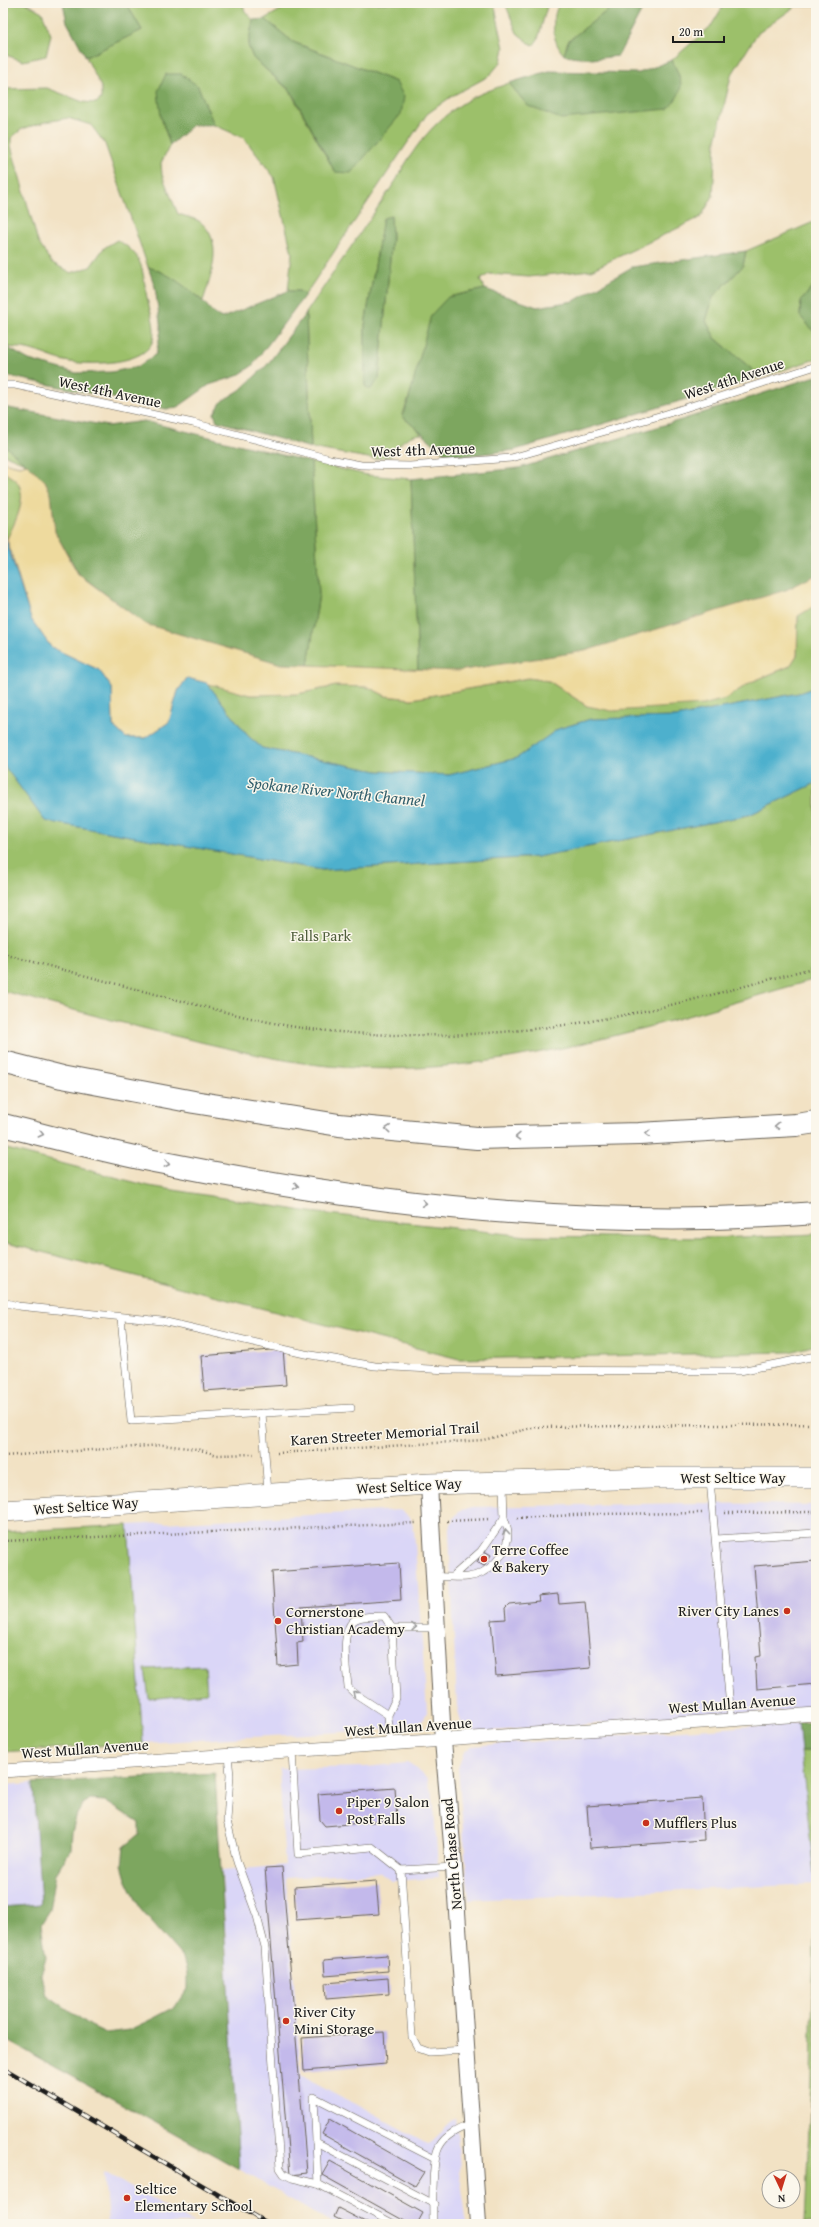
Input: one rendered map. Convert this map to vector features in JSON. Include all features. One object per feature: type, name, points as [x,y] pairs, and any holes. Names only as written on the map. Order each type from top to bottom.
[{"type":"highway","points":[[3,1062],[62,1077],[194,1102],[339,1125],[476,1138],[640,1134],[796,1125],[816,1122]]},
{"type":"highway","points":[[3,1125],[162,1163],[285,1185],[400,1201],[481,1209],[605,1216],[721,1217],[816,1213]]},
{"type":"main road","name":"West Seltice Way","points":[[3,1512],[429,1484],[710,1478],[816,1478]]},
{"type":"street","name":"North Chase Road","points":[[429,1484],[443,1741],[454,1867],[478,2224]]},
{"type":"street","name":"West Mullan Avenue","points":[[3,1771],[816,1714]]},
{"type":"lane","name":"West 4th Avenue","points":[[3,385],[15,385],[193,422],[330,459],[361,465],[410,466],[511,458],[666,414],[816,366]]},
{"type":"lane","points":[[3,1302],[18,1306],[121,1318],[162,1321],[305,1354],[375,1366],[448,1370],[740,1371],[816,1356]]},
{"type":"lane","points":[[121,1318],[131,1421],[351,1408]]},
{"type":"lane","points":[[262,1413],[268,1494]]},
{"type":"lane","points":[[710,1478],[731,1719]]},
{"type":"lane","points":[[433,1577],[468,1577],[483,1572],[495,1564],[506,1546],[508,1533],[504,1518],[503,1482]]},
{"type":"lane","points":[[453,1576],[481,1551],[504,1518]]},
{"type":"lane","points":[[716,1539],[816,1533]]},
{"type":"lane","points":[[388,1715],[354,1693],[348,1687],[345,1643],[348,1628],[352,1621],[358,1618],[384,1616],[392,1628],[396,1698],[388,1715],[390,1744]]},
{"type":"lane","points":[[392,1628],[436,1628]]},
{"type":"lane","points":[[292,1751],[298,1854],[372,1847],[401,1870],[454,1867]]},
{"type":"lane","points":[[228,1756],[230,1775],[227,1820],[238,1862],[257,1916],[265,1947],[280,2168],[284,2174],[292,2178],[318,2184],[394,2224]]},
{"type":"lane","points":[[401,1870],[412,2037],[418,2048],[429,2052],[466,2050]]},
{"type":"lane","points":[[318,2184],[314,2097],[435,2160]]},
{"type":"lane","points":[[433,2224],[435,2160],[439,2146],[452,2132],[471,2124]]},
{"type":"lane","points":[[316,2142],[434,2204]]},
{"type":"path","points":[[3,954],[154,994],[295,1026],[346,1032],[452,1035],[526,1030],[678,1004],[816,967]]},
{"type":"path","name":"Karen Streeter Memorial Trail","points":[[3,1456],[163,1445],[197,1449],[217,1455],[265,1454],[483,1440],[536,1427],[816,1424]]},
{"type":"path","points":[[3,1541],[406,1524],[594,1514],[816,1512]]},
{"type":"shaded area","points":[[696,1503],[816,1505],[816,1709],[475,1732],[462,1726],[457,1706],[449,1533],[450,1524],[459,1511],[472,1507]]},
{"type":"shaded area","name":"Cornerstone Christian Academy","points":[[400,1510],[411,1519],[414,1530],[427,1712],[423,1721],[411,1728],[143,1743],[128,1525]]},
{"type":"shaded area","points":[[798,1723],[815,1884],[469,1900],[458,1768],[464,1752],[472,1746]]},
{"type":"shaded area","points":[[407,1763],[417,1769],[427,1779],[433,1797],[439,1878],[391,1881],[379,1872],[286,1878],[301,2075],[429,2144],[456,2118],[461,2182],[467,2224],[332,2224],[239,2169],[222,1871],[285,1865],[279,1769],[365,1767]]},
{"type":"shaded area","points":[[33,1783],[41,1905],[3,1907],[3,1785]]},
{"type":"shaded area","name":"Seltice Elementary School","points":[[104,2172],[194,2224],[108,2224]]},
{"type":"green space","points":[[3,3],[26,3],[42,12],[51,35],[46,56],[23,61],[3,54]]},
{"type":"green space","points":[[63,3],[126,3],[142,30],[86,57],[67,22]]},
{"type":"green space","points":[[126,3],[242,3],[245,11],[253,20],[248,45],[253,58],[290,91],[335,172],[396,82],[293,42],[265,19],[282,9],[286,3],[494,3],[504,48],[501,62],[489,76],[452,96],[427,114],[305,295],[299,291],[288,291],[292,253],[274,177],[244,138],[214,125],[198,86],[161,117],[170,145],[161,163],[162,175],[178,214],[199,221],[207,229],[212,238],[214,259],[203,301],[170,277],[148,267],[105,144],[91,125],[68,118],[45,122],[22,129],[11,138],[11,146],[38,242],[51,262],[71,273],[90,267],[104,248],[117,240],[132,250],[142,268],[154,334],[153,340],[148,348],[140,354],[117,362],[104,363],[70,362],[59,360],[27,349],[3,345],[3,89],[47,88],[83,102],[96,103],[101,99],[101,87],[86,57],[142,30]]},
{"type":"green space","points":[[505,3],[548,3],[538,39],[533,46],[517,33]]},
{"type":"green space","points":[[559,3],[617,3],[568,41],[564,55],[557,43],[554,30],[556,10]]},
{"type":"green space","points":[[617,3],[633,3],[641,12],[618,56],[592,59],[564,55],[568,41]]},
{"type":"green space","points":[[633,3],[646,3],[641,12]]},
{"type":"green space","points":[[725,3],[816,3],[816,6],[796,6],[757,34],[731,76],[716,140],[713,196],[701,217],[591,270],[529,277],[489,274],[480,280],[485,289],[448,297],[402,416],[422,434],[417,434],[404,440],[391,456],[374,459],[311,448],[306,313],[397,179],[410,157],[433,127],[452,110],[468,100],[509,83],[528,106],[681,80],[672,60],[711,26]],"holes":[[[391,216],[392,237],[379,379],[365,386],[365,325],[383,219]]]},
{"type":"green space","points":[[265,19],[293,42],[396,82],[404,97],[401,114],[351,173],[335,172],[291,91],[253,58],[248,45],[253,20]]},
{"type":"green space","points":[[672,60],[679,75],[681,86],[678,96],[668,109],[561,119],[528,106],[509,83],[549,71],[639,73]]},
{"type":"green space","points":[[166,74],[181,74],[198,86],[214,125],[193,125],[170,145],[161,117],[158,91]]},
{"type":"green space","points":[[391,216],[392,237],[379,379],[370,390],[365,386],[365,325],[383,218]]},
{"type":"green space","points":[[816,221],[816,283],[801,301],[800,315],[816,334],[816,359],[761,377],[715,338],[706,321],[713,297],[743,266],[746,251]]},
{"type":"green space","points":[[746,251],[743,266],[713,297],[706,321],[715,338],[761,377],[515,450],[463,456],[443,452],[402,416],[408,402],[431,315],[448,297],[485,289],[537,307],[574,301],[632,267]]},
{"type":"green space","points":[[148,267],[176,280],[201,300],[212,312],[222,318],[288,291],[299,291],[305,295],[252,366],[237,376],[209,385],[178,407],[166,409],[3,375],[3,345],[29,360],[76,373],[111,372],[137,367],[156,354],[161,330],[155,287]]},
{"type":"green space","points":[[816,283],[816,334],[800,316],[801,301]]},
{"type":"green space","points":[[306,313],[311,448],[217,421],[214,414],[222,401],[240,390],[267,365]]},
{"type":"green space","points":[[816,376],[816,575],[786,590],[585,651],[458,671],[418,670],[411,479],[519,468],[681,420]]},
{"type":"green space","points":[[3,407],[108,426],[144,421],[311,462],[319,594],[308,665],[281,664],[145,624],[79,574],[55,532],[51,494],[45,481],[3,444]]},
{"type":"green space","points":[[3,444],[27,464],[3,454]]},
{"type":"green space","points":[[311,462],[367,475],[411,479],[418,670],[308,665],[319,594]]},
{"type":"green space","points":[[3,471],[18,483],[21,490],[21,504],[19,512],[7,539],[3,531]]},
{"type":"green space","points":[[816,605],[816,687],[799,693],[676,717],[591,719],[558,729],[517,758],[449,775],[377,771],[262,748],[248,736],[207,683],[250,695],[297,694],[336,686],[368,687],[386,696],[412,699],[528,678],[549,681],[587,706],[725,699],[751,682],[790,666],[797,655],[798,616]]},
{"type":"green space","name":"Falls Park","points":[[3,764],[45,821],[322,870],[537,857],[749,815],[816,783],[816,979],[636,1030],[576,1045],[514,1057],[453,1065],[391,1069],[315,1065],[287,1060],[191,1040],[83,1013],[3,991]]},
{"type":"green space","points":[[3,1148],[149,1186],[310,1212],[526,1236],[717,1238],[816,1234],[816,1345],[790,1352],[459,1359],[3,1242]]},
{"type":"green space","points":[[128,1525],[143,1743],[3,1752],[3,1532]]},
{"type":"green space","points":[[205,1666],[207,1693],[149,1699],[145,1669]]},
{"type":"green space","points":[[816,1722],[816,1751],[801,1751],[798,1723]]},
{"type":"green space","points":[[801,1751],[816,1751],[816,2224],[805,2224],[811,2078],[815,1884]]},
{"type":"green space","points":[[215,1773],[239,2169],[3,2038],[3,1907],[41,1904],[33,1783]],"holes":[[[90,1800],[105,1801],[139,1823],[139,1835],[124,1847],[122,1865],[126,1879],[141,1910],[183,1958],[187,1972],[187,1989],[175,2007],[129,2030],[106,2033],[91,2026],[46,1994],[41,1975],[46,1958],[41,1924],[50,1910],[56,1874],[71,1849],[72,1832],[77,1814],[84,1803]]]},
{"type":"sand","points":[[3,462],[19,466],[27,464],[45,481],[51,494],[55,532],[78,574],[145,624],[281,664],[458,671],[585,651],[786,590],[816,575],[816,605],[798,616],[797,655],[790,666],[751,682],[725,699],[702,705],[612,711],[587,706],[549,681],[528,678],[412,699],[386,696],[368,687],[336,686],[297,694],[250,695],[187,678],[178,691],[169,722],[146,738],[126,738],[113,726],[112,688],[99,670],[51,647],[31,619],[7,539],[19,512],[21,504],[21,490],[17,481],[3,471]]},
{"type":"water","name":"Spokane River North Channel","points":[[3,531],[31,619],[51,647],[99,670],[112,688],[113,726],[126,738],[146,738],[169,722],[178,691],[187,678],[207,683],[248,736],[262,748],[377,771],[449,775],[517,758],[558,729],[591,719],[676,717],[799,693],[816,687],[816,783],[749,815],[537,857],[322,870],[45,821],[3,764]]},
{"type":"building","points":[[283,1349],[286,1385],[204,1391],[201,1356]]},
{"type":"building","name":"Terre Coffee & Bakery","points":[[484,1551],[491,1555],[484,1566],[477,1562]]},
{"type":"building","name":"River City Lanes","points":[[816,1561],[816,1684],[757,1689],[755,1657],[761,1656],[754,1566]]},
{"type":"building","points":[[399,1563],[401,1600],[301,1607],[303,1642],[297,1643],[298,1664],[278,1666],[272,1572]]},
{"type":"building","points":[[558,1594],[559,1604],[585,1602],[591,1668],[496,1676],[491,1620],[506,1619],[505,1608],[509,1604],[539,1601],[538,1596]]},
{"type":"building","points":[[395,1788],[397,1820],[325,1826],[320,1820],[318,1794]]},
{"type":"building","name":"Mufflers Plus","points":[[702,1798],[704,1840],[590,1848],[587,1806]]},
{"type":"building","name":"River City Mini Storage","points":[[282,1867],[307,2173],[290,2175],[265,1868]]},
{"type":"building","points":[[376,1881],[379,1914],[296,1920],[294,1887]]},
{"type":"building","points":[[387,1955],[388,1971],[325,1976],[324,1960]]},
{"type":"building","points":[[388,1978],[389,1994],[326,1999],[325,1983]]},
{"type":"building","points":[[384,2032],[386,2064],[304,2071],[302,2038]]},
{"type":"building","points":[[330,2119],[424,2172],[415,2186],[322,2134]]},
{"type":"building","points":[[330,2161],[423,2213],[417,2224],[410,2224],[322,2175]]},
{"type":"building","points":[[338,2208],[369,2224],[348,2224],[334,2217]]},
{"type":"railway","points":[[3,2068],[268,2224]]},
{"type":"place","name":"Terre Coffee & Bakery","points":[[484,1559]]},
{"type":"place","name":"River City Lanes","points":[[787,1611]]},
{"type":"place","name":"Cornerstone Christian Academy","points":[[278,1621]]},
{"type":"place","name":"Piper 9 Salon Post Falls","points":[[339,1811]]},
{"type":"place","name":"Mufflers Plus","points":[[646,1823]]},
{"type":"place","name":"River City Mini Storage","points":[[286,2021]]},
{"type":"place","name":"Seltice Elementary School","points":[[127,2198]]}]
